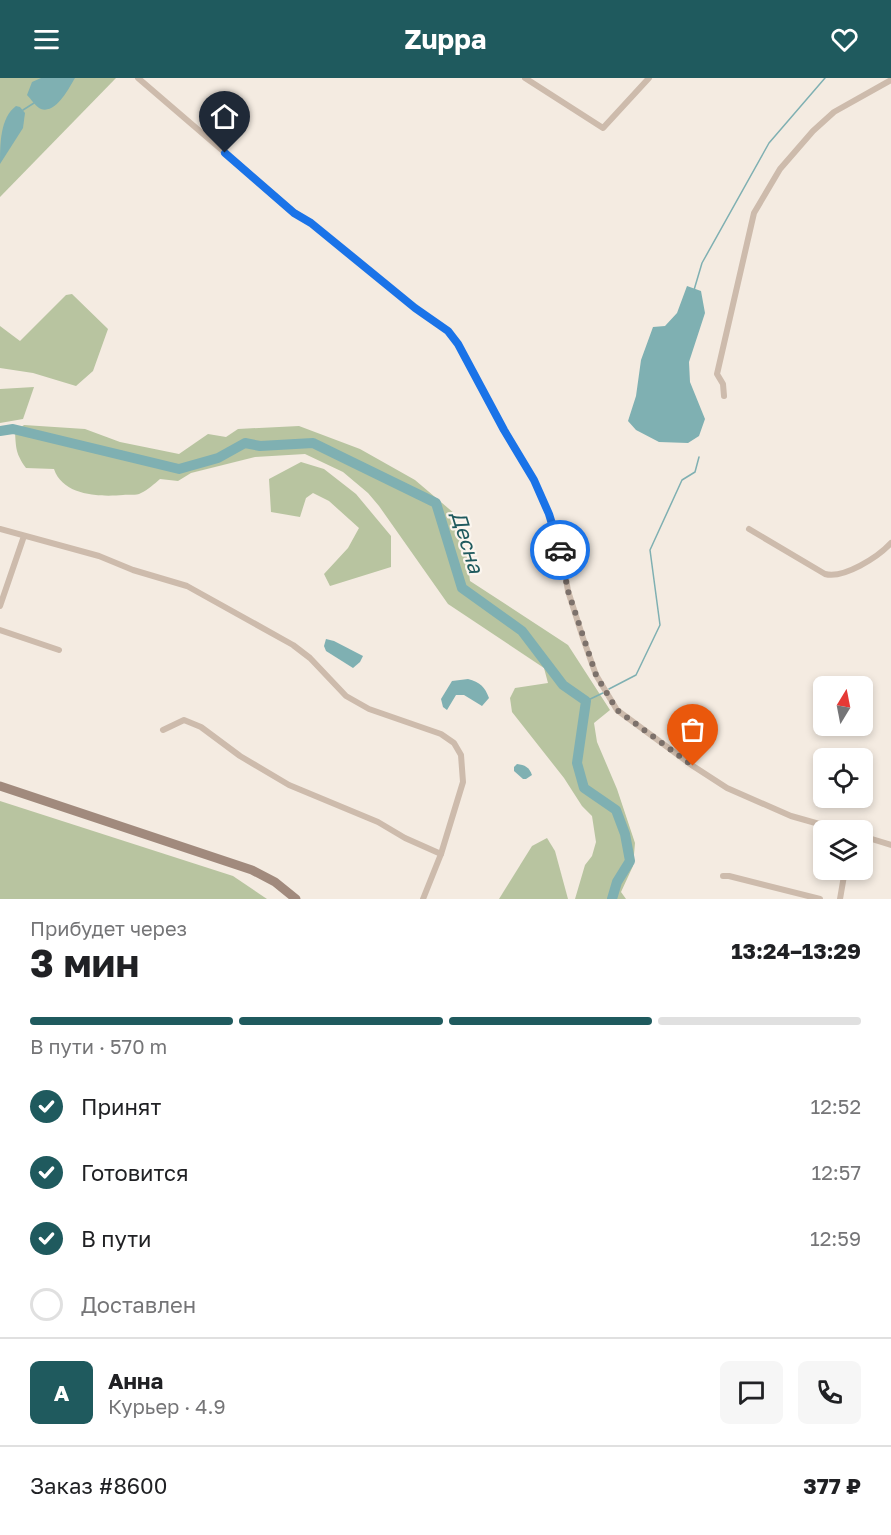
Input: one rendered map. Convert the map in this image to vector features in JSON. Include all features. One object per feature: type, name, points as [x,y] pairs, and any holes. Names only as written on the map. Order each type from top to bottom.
[{"type":"street","points":[[138,78],[294,213],[311,223],[415,308],[448,331],[458,344],[534,480],[549,514],[562,555],[568,591],[596,675],[617,710],[727,788],[791,816],[813,822]]},
{"type":"street","points":[[525,78],[603,128],[649,78]]},
{"type":"street","points":[[724,396],[723,384],[717,374],[754,213],[780,169],[813,131],[834,112],[891,80]]},
{"type":"street","points":[[0,529],[99,556],[133,570],[188,586],[293,645],[310,658],[346,696],[369,709],[441,734],[454,743],[461,755],[463,782],[441,854],[423,899]]},
{"type":"street","points":[[749,529],[832,576],[848,572],[883,552],[891,543]]},
{"type":"street","points":[[0,606],[24,537]]},
{"type":"street","points":[[0,630],[59,650]]},
{"type":"street","points":[[163,730],[184,720],[201,727],[240,756],[289,785],[378,822],[405,838],[441,854]]},
{"type":"street","points":[[0,786],[252,870],[275,882],[296,899]]},
{"type":"street","points":[[873,839],[891,845]]},
{"type":"street","points":[[723,876],[820,899]]},
{"type":"street","points":[[840,899],[843,880]]},
{"type":"green space","points":[[0,78],[116,78],[0,197]]},
{"type":"green space","points":[[72,294],[108,329],[93,371],[76,386],[33,373],[0,368],[0,326],[20,341],[66,295]]},
{"type":"green space","points":[[34,387],[23,419],[0,423],[0,389]]},
{"type":"green space","points":[[24,425],[85,429],[120,442],[179,454],[208,434],[226,437],[238,429],[299,426],[360,449],[415,480],[455,514],[467,558],[470,581],[568,645],[610,710],[594,723],[597,742],[617,789],[635,843],[633,866],[621,892],[626,899],[575,899],[585,865],[592,856],[596,842],[592,816],[582,806],[564,778],[512,712],[510,698],[515,688],[548,683],[544,668],[448,604],[379,506],[368,493],[343,472],[305,454],[255,457],[191,473],[178,481],[160,479],[137,494],[93,495],[65,485],[54,469],[26,468],[17,451],[15,432]]},
{"type":"green space","points":[[301,462],[324,469],[356,494],[391,536],[391,567],[330,586],[324,574],[348,548],[359,528],[329,501],[313,493],[306,498],[300,517],[271,512],[269,479]]},
{"type":"green space","points":[[0,801],[233,876],[267,899],[0,899]]},
{"type":"green space","points":[[547,838],[555,851],[568,899],[499,899],[532,846]]},
{"type":"water","points":[[41,78],[75,78],[66,94],[57,104],[47,110],[35,105],[27,95],[32,82]]},
{"type":"water","points":[[16,106],[25,113],[23,128],[0,164],[4,124]]},
{"type":"water","points":[[687,286],[701,291],[705,313],[689,362],[690,382],[705,419],[699,436],[688,443],[659,442],[636,430],[628,421],[636,396],[641,360],[653,327],[665,326],[677,313]]},
{"type":"water","points":[[326,639],[363,656],[360,662],[353,668],[326,651],[324,646]]},
{"type":"water","points":[[468,679],[479,683],[486,691],[489,698],[482,706],[464,695],[456,695],[447,710],[443,707],[441,699],[452,681]]},
{"type":"water","points":[[517,764],[526,767],[532,775],[523,779],[514,771]]},
{"type":"waterway","points":[[694,290],[702,263],[769,143],[825,78]]},
{"type":"waterway","points":[[23,110],[34,103]]},
{"type":"waterway","name":"Десна","points":[[0,431],[13,429],[179,469],[218,458],[245,443],[260,446],[313,443],[436,503],[462,588],[522,631],[563,685],[586,701],[577,763],[584,788],[616,810],[625,834],[630,861],[617,882],[612,899]]},
{"type":"waterway","points":[[609,689],[636,675],[660,625],[650,550],[682,480],[695,472],[699,457]]},
{"type":"waterway","points":[[586,701],[605,692]]},
{"type":"way so far","points":[[560,550],[568,591],[596,675],[617,710],[693,766]]},
{"type":"route","points":[[225,153],[294,213],[311,223],[415,308],[448,331],[458,344],[534,480],[549,514],[560,550]]}]
